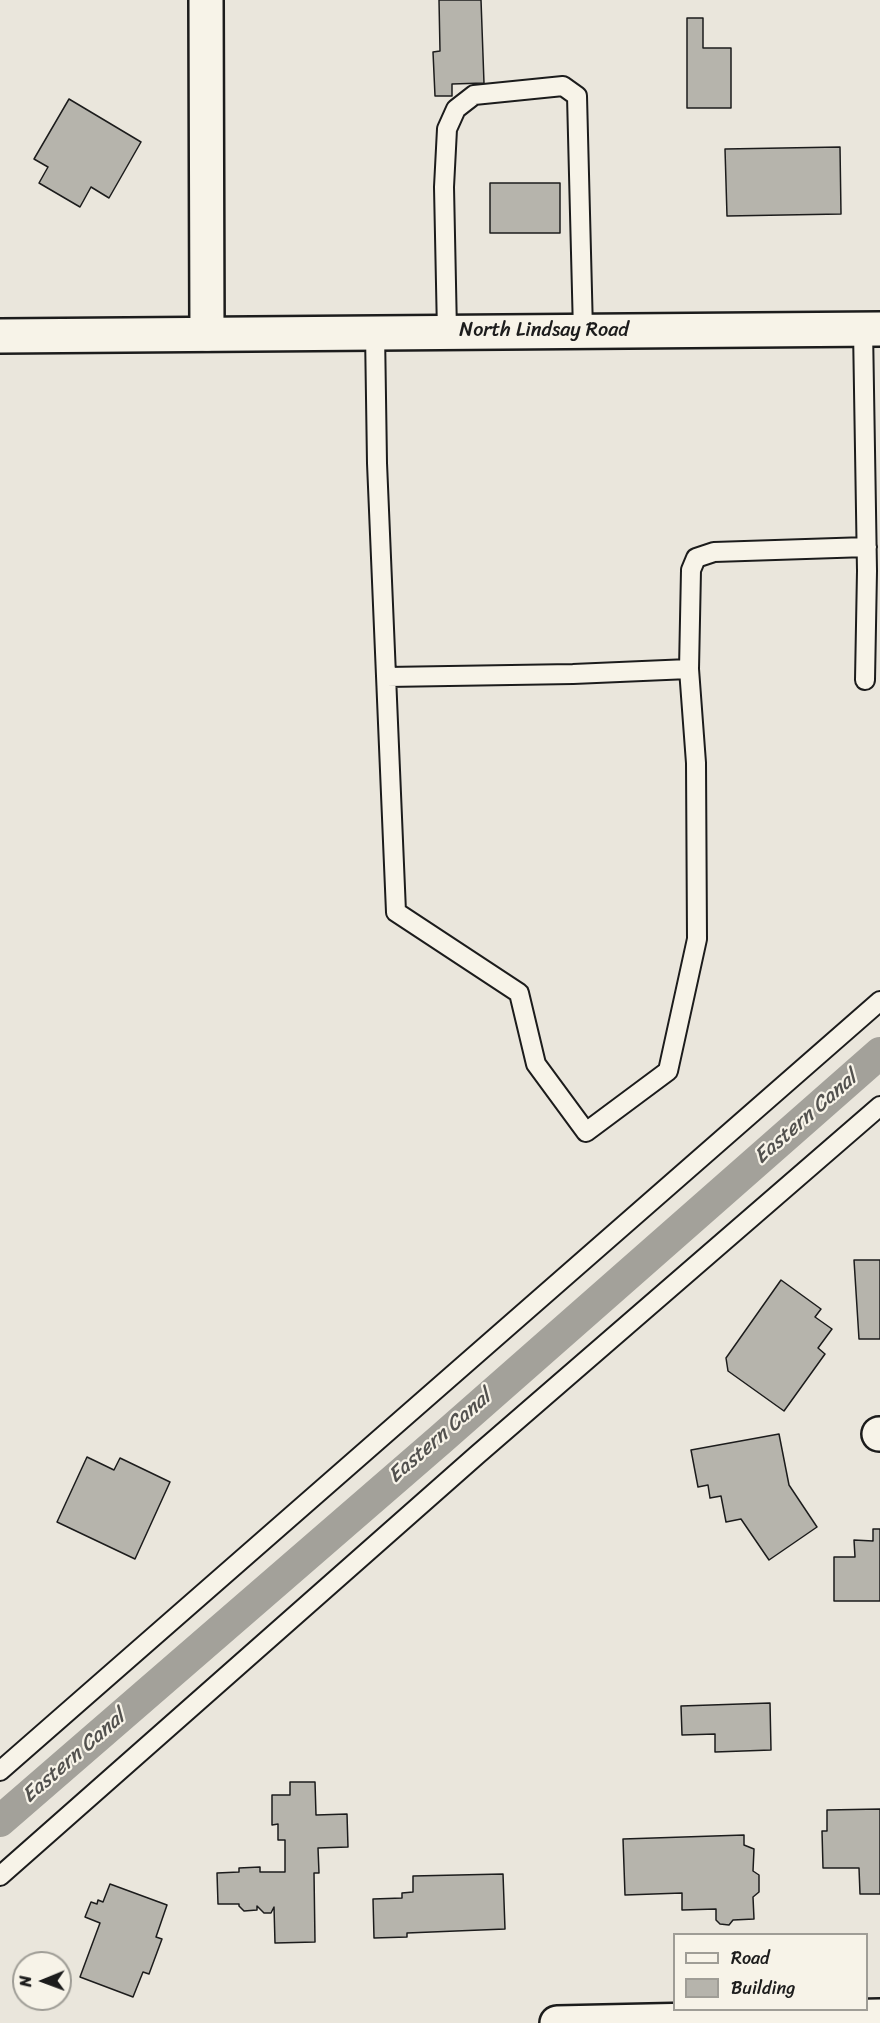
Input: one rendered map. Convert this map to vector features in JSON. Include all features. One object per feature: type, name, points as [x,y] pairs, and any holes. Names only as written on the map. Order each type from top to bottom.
[{"type":"main road","points":[[206,0],[207,334]]},
{"type":"main road","name":"North Lindsay Road","points":[[0,336],[872,328]]},
{"type":"main road","points":[[557,2023],[880,2016]]},
{"type":"lane","points":[[447,332],[445,175],[447,129],[456,109],[474,95],[563,86],[577,96],[583,330]]},
{"type":"lane","points":[[865,680],[872,328]]},
{"type":"lane","points":[[375,332],[377,463],[396,912],[519,993],[536,1064],[586,1132],[668,1071],[697,939],[696,763],[689,669],[691,570],[696,558],[714,552],[867,547]]},
{"type":"lane","points":[[387,677],[573,674],[689,669]]},
{"type":"lane","points":[[0,1771],[880,1001]]},
{"type":"lane","points":[[0,1876],[477,1455],[880,1107]]},
{"type":"building","points":[[439,0],[481,0],[484,83],[452,84],[452,96],[435,96],[433,52],[440,51]]},
{"type":"building","points":[[687,18],[703,18],[703,48],[731,48],[731,108],[687,108]]},
{"type":"building","points":[[69,99],[141,142],[109,198],[91,187],[80,207],[39,183],[48,167],[34,159]]},
{"type":"building","points":[[840,147],[841,214],[727,216],[725,149]]},
{"type":"building","points":[[490,183],[560,183],[560,233],[490,233]]},
{"type":"building","points":[[854,1260],[880,1260],[880,1339],[859,1339]]},
{"type":"building","points":[[781,1280],[821,1309],[815,1317],[832,1329],[818,1348],[825,1354],[784,1411],[728,1371],[726,1358]]},
{"type":"building","points":[[779,1434],[789,1485],[817,1527],[769,1560],[741,1519],[726,1522],[721,1496],[710,1498],[708,1485],[698,1487],[691,1450]]},
{"type":"building","points":[[87,1457],[114,1470],[120,1458],[170,1482],[135,1559],[57,1522]]},
{"type":"building","points":[[873,1529],[880,1529],[880,1601],[834,1601],[834,1557],[855,1557],[854,1540],[873,1541]]},
{"type":"building","points":[[770,1703],[771,1750],[715,1752],[715,1734],[682,1735],[681,1706]]},
{"type":"building","points":[[290,1782],[315,1782],[316,1815],[347,1814],[348,1847],[318,1848],[319,1873],[314,1873],[315,1942],[275,1943],[274,1907],[271,1913],[264,1913],[257,1906],[257,1910],[244,1911],[239,1904],[218,1904],[217,1873],[239,1872],[239,1868],[260,1867],[260,1872],[285,1872],[285,1840],[278,1840],[278,1824],[272,1825],[272,1795],[290,1795]]},
{"type":"building","points":[[880,1809],[880,1894],[860,1894],[859,1868],[823,1868],[822,1831],[827,1831],[827,1810]]},
{"type":"building","points":[[744,1835],[744,1845],[754,1849],[753,1871],[759,1875],[759,1892],[753,1897],[754,1919],[733,1920],[729,1925],[720,1924],[716,1920],[716,1909],[682,1910],[682,1893],[625,1895],[623,1839]]},
{"type":"building","points":[[503,1874],[505,1929],[407,1933],[407,1937],[374,1938],[373,1899],[402,1898],[402,1893],[413,1892],[413,1876]]},
{"type":"building","points":[[110,1884],[167,1905],[156,1937],[162,1939],[149,1974],[143,1972],[133,1997],[80,1977],[100,1923],[85,1917],[91,1902],[97,1904],[98,1900],[103,1902]]},
{"type":"waterway","name":"Eastern Canal","points":[[0,1821],[441,1439],[880,1053]]}]
